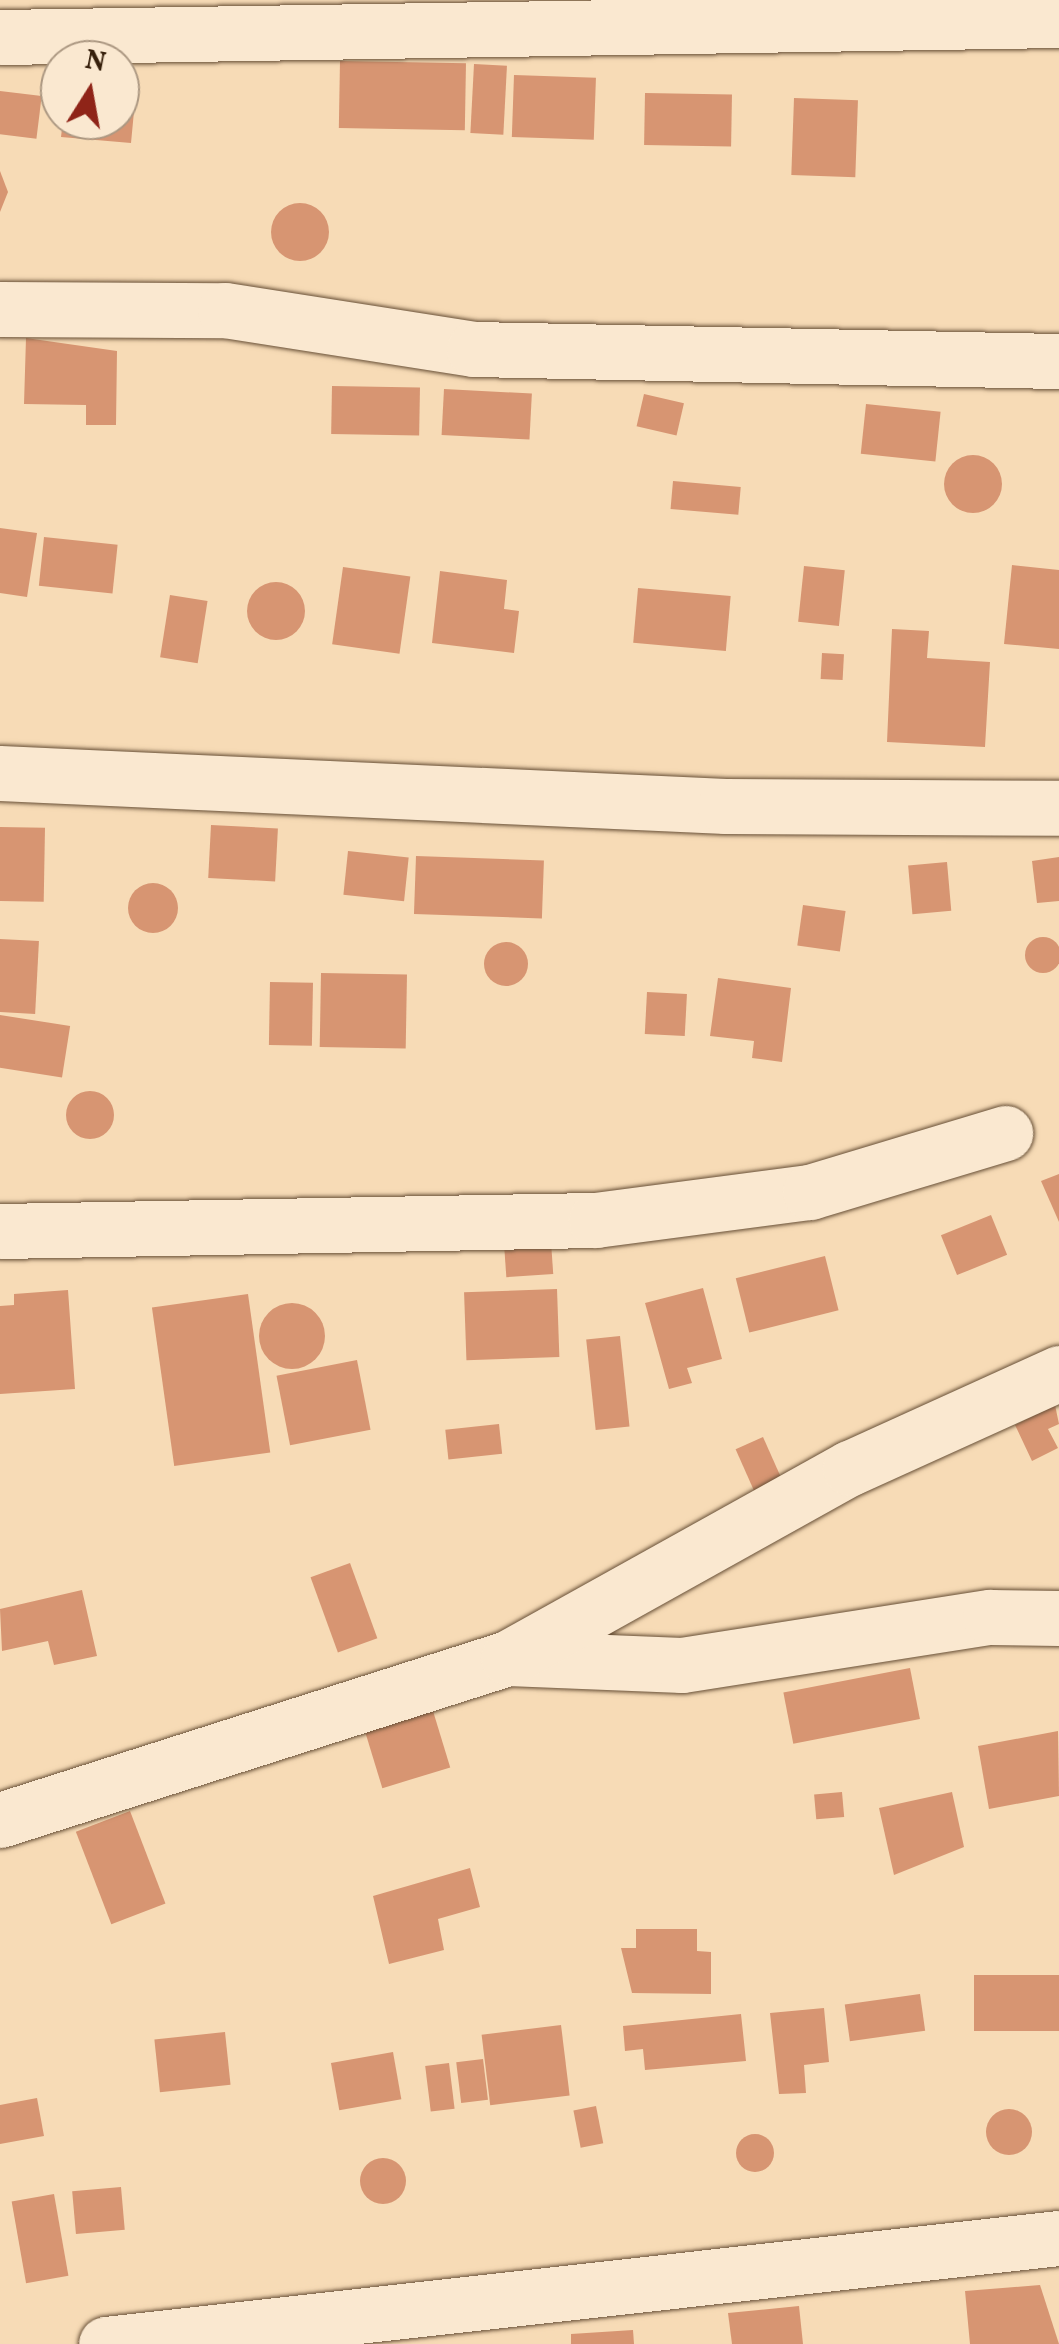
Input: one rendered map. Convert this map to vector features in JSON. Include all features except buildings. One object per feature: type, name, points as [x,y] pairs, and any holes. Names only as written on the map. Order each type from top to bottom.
[{"type":"street","points":[[0,37],[1059,20]]},
{"type":"street","points":[[0,309],[225,310],[474,349],[1059,361]]},
{"type":"street","points":[[0,773],[725,806],[1059,808]]},
{"type":"street","points":[[0,1232],[596,1220],[810,1192],[1005,1134]]},
{"type":"street","points":[[0,1820],[508,1658],[850,1468],[1059,1373]]},
{"type":"street","points":[[508,1658],[682,1664],[990,1617],[1059,1618]]},
{"type":"street","points":[[106,2344],[1059,2238]]}]
